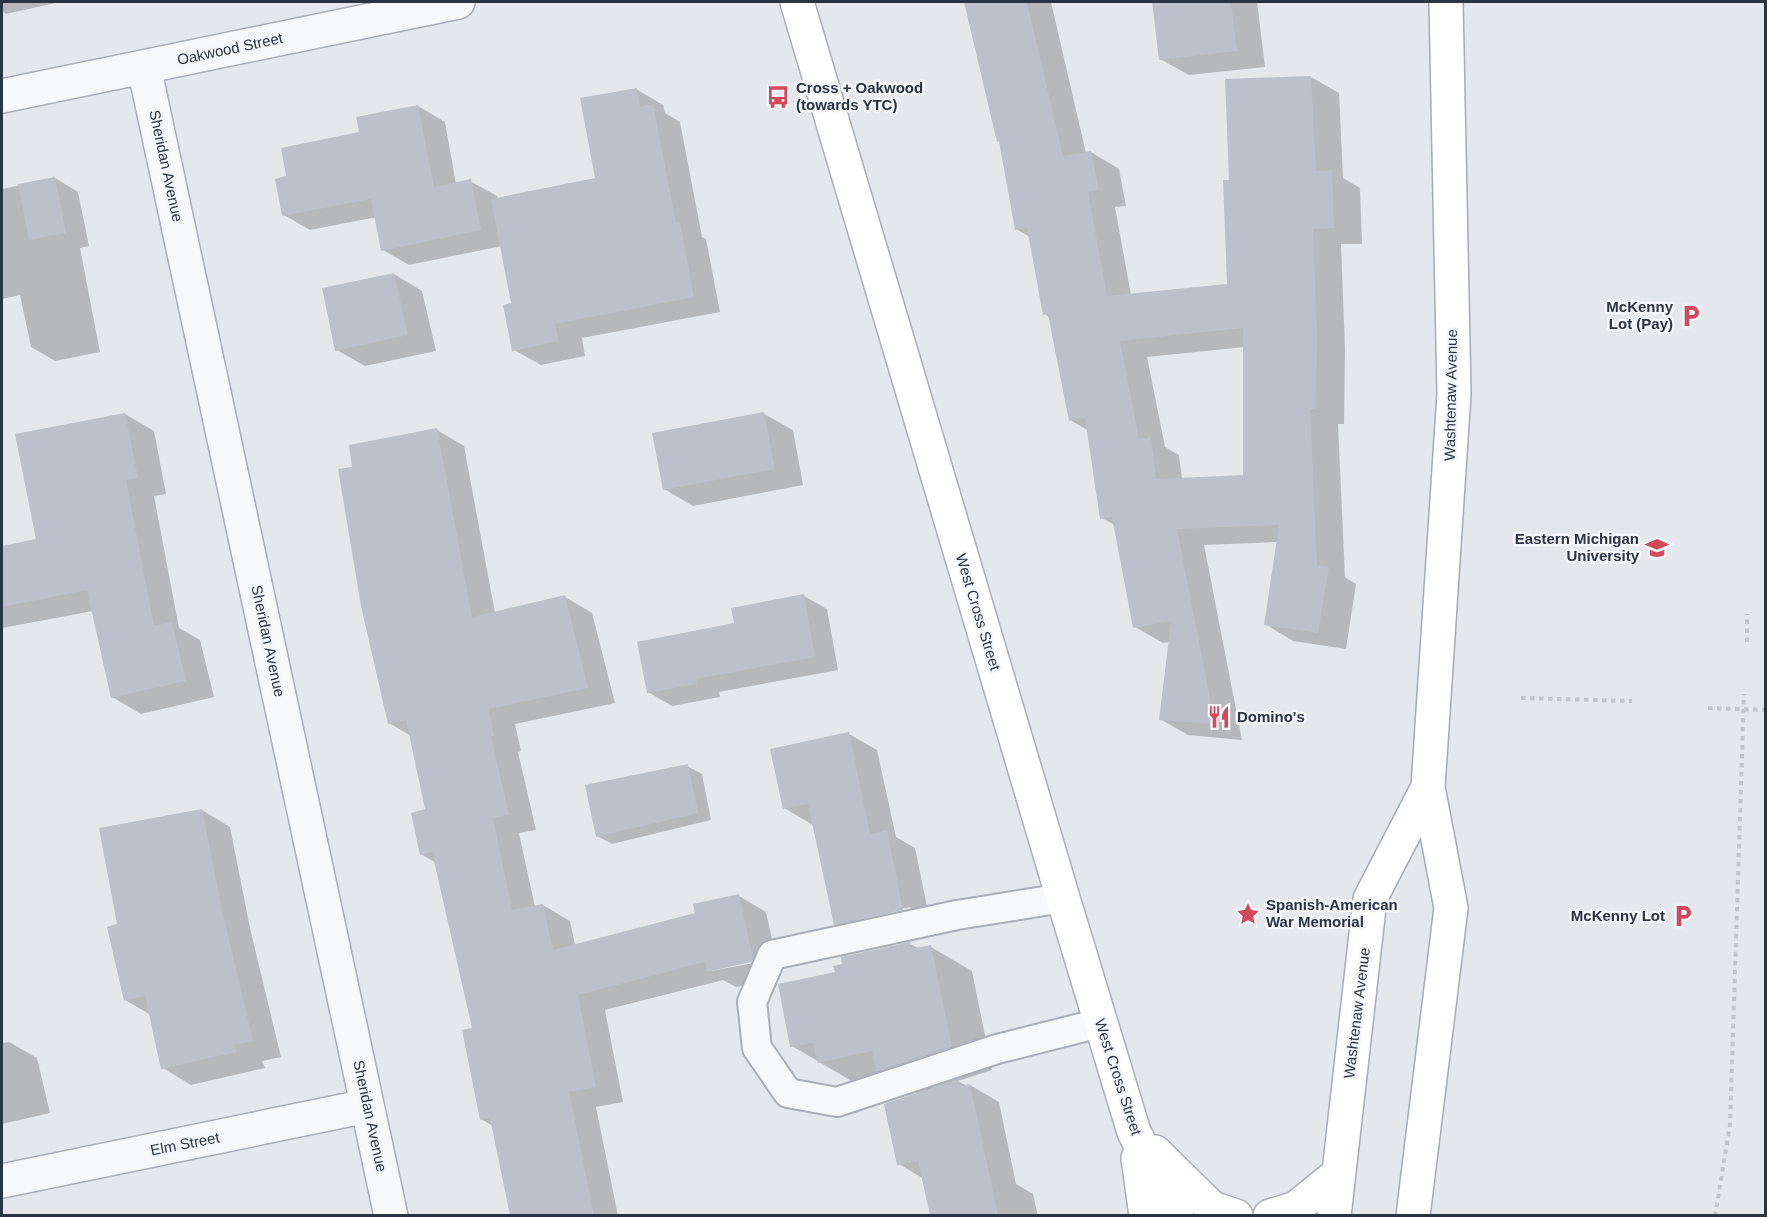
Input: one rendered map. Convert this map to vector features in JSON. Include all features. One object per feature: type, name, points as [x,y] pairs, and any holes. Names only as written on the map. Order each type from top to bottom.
[{"type":"main road","name":"West Cross Street","points":[[797,2],[1134,1132],[1177,1215]]},
{"type":"main road","name":"Washtenaw Avenue","points":[[1413,1215],[1451,908],[1428,787],[1454,394],[1446,2]]},
{"type":"main road","name":"Washtenaw Avenue","points":[[1335,1215],[1371,899],[1428,787]]},
{"type":"main road","points":[[1134,1132],[1146,1215]]},
{"type":"main road","points":[[1134,1132],[1212,1208],[1236,1215]]},
{"type":"main road","points":[[1270,1215],[1296,1208],[1338,1173]]},
{"type":"street","name":"Oakwood Street","points":[[2,96],[458,2]]},
{"type":"street","name":"Sheridan Avenue","points":[[144,67],[391,1215]]},
{"type":"street","name":"Elm Street","points":[[2,1181],[367,1106]]},
{"type":"lane","points":[[1063,898],[957,915],[772,955],[752,1002],[757,1048],[788,1093],[837,1102],[997,1048],[1100,1023]]},
{"type":"path","points":[[1747,614],[1747,642]]},
{"type":"path","points":[[1715,1215],[1730,1125],[1744,694]]},
{"type":"path","points":[[1521,698],[1632,701]]},
{"type":"path","points":[[1708,708],[1766,710]]},
{"type":"building","points":[[964,2],[1027,2],[1063,156],[1091,151],[1099,190],[1088,192],[1107,296],[1227,284],[1223,180],[1229,180],[1225,79],[1311,76],[1316,171],[1332,170],[1334,228],[1313,229],[1317,332],[1316,409],[1310,409],[1317,565],[1329,567],[1318,633],[1264,625],[1279,525],[1177,529],[1215,724],[1159,720],[1171,621],[1133,628],[1112,517],[1100,519],[1085,418],[1069,421],[1048,314],[1043,315],[1027,228],[1015,230],[999,141],[997,142]],"holes":[[[1243,328],[1243,475],[1156,479],[1151,437],[1139,439],[1120,341]]]},
{"type":"building","points":[[1152,2],[1231,2],[1237,51],[1159,60]]},
{"type":"building","points":[[637,88],[640,107],[653,104],[676,223],[680,222],[694,297],[555,324],[559,341],[512,351],[503,305],[511,303],[491,199],[595,178],[580,98]]},
{"type":"building","points":[[418,105],[434,187],[471,179],[481,230],[381,251],[371,199],[282,216],[275,179],[286,176],[281,148],[359,132],[356,117]]},
{"type":"building","points":[[55,177],[66,233],[29,240],[18,184]]},
{"type":"building","points":[[394,273],[408,335],[335,351],[322,288]]},
{"type":"building","points":[[764,412],[775,469],[663,490],[652,433]]},
{"type":"building","points":[[125,413],[138,478],[126,480],[154,626],[172,622],[186,681],[111,698],[87,590],[2,607],[2,546],[36,539],[15,434]]},
{"type":"building","points":[[437,428],[472,617],[565,595],[588,688],[489,709],[494,736],[491,736],[509,815],[493,818],[512,910],[543,904],[553,950],[695,913],[693,904],[739,894],[753,958],[751,962],[707,972],[705,962],[578,995],[596,1087],[569,1092],[594,1215],[510,1215],[490,1118],[480,1120],[462,1030],[472,1028],[432,852],[420,855],[411,813],[425,809],[406,720],[388,724],[361,606],[338,469],[352,467],[349,445]]},
{"type":"building","points":[[804,594],[815,657],[696,679],[697,684],[647,693],[637,642],[734,623],[731,608]]},
{"type":"building","points":[[849,732],[870,834],[887,830],[903,910],[834,925],[808,804],[783,809],[770,749]]},
{"type":"building","points":[[688,764],[698,813],[596,837],[585,785]]},
{"type":"building","points":[[202,809],[222,910],[253,1041],[235,1045],[237,1052],[161,1069],[145,996],[124,1001],[107,927],[117,924],[99,828]]},
{"type":"building","points":[[910,942],[911,949],[931,945],[952,1047],[877,1072],[872,1051],[818,1063],[813,1043],[790,1047],[778,984],[835,972],[833,966],[842,964],[841,957]]},
{"type":"building","points":[[958,1079],[960,1086],[970,1084],[998,1215],[930,1215],[918,1161],[897,1165],[884,1104]]},
{"type":"place","name":"Cross + Oakwood (towards YTC)","points":[[778,97]]},
{"type":"place","name":"McKenny Lot (Pay)","points":[[1691,316]]},
{"type":"place","name":"Eastern Michigan University","points":[[1657,548]]},
{"type":"place","name":"Domino's","points":[[1219,717]]},
{"type":"place","name":"Spanish-American War Memorial","points":[[1248,914]]},
{"type":"place","name":"McKenny Lot","points":[[1683,916]]}]
